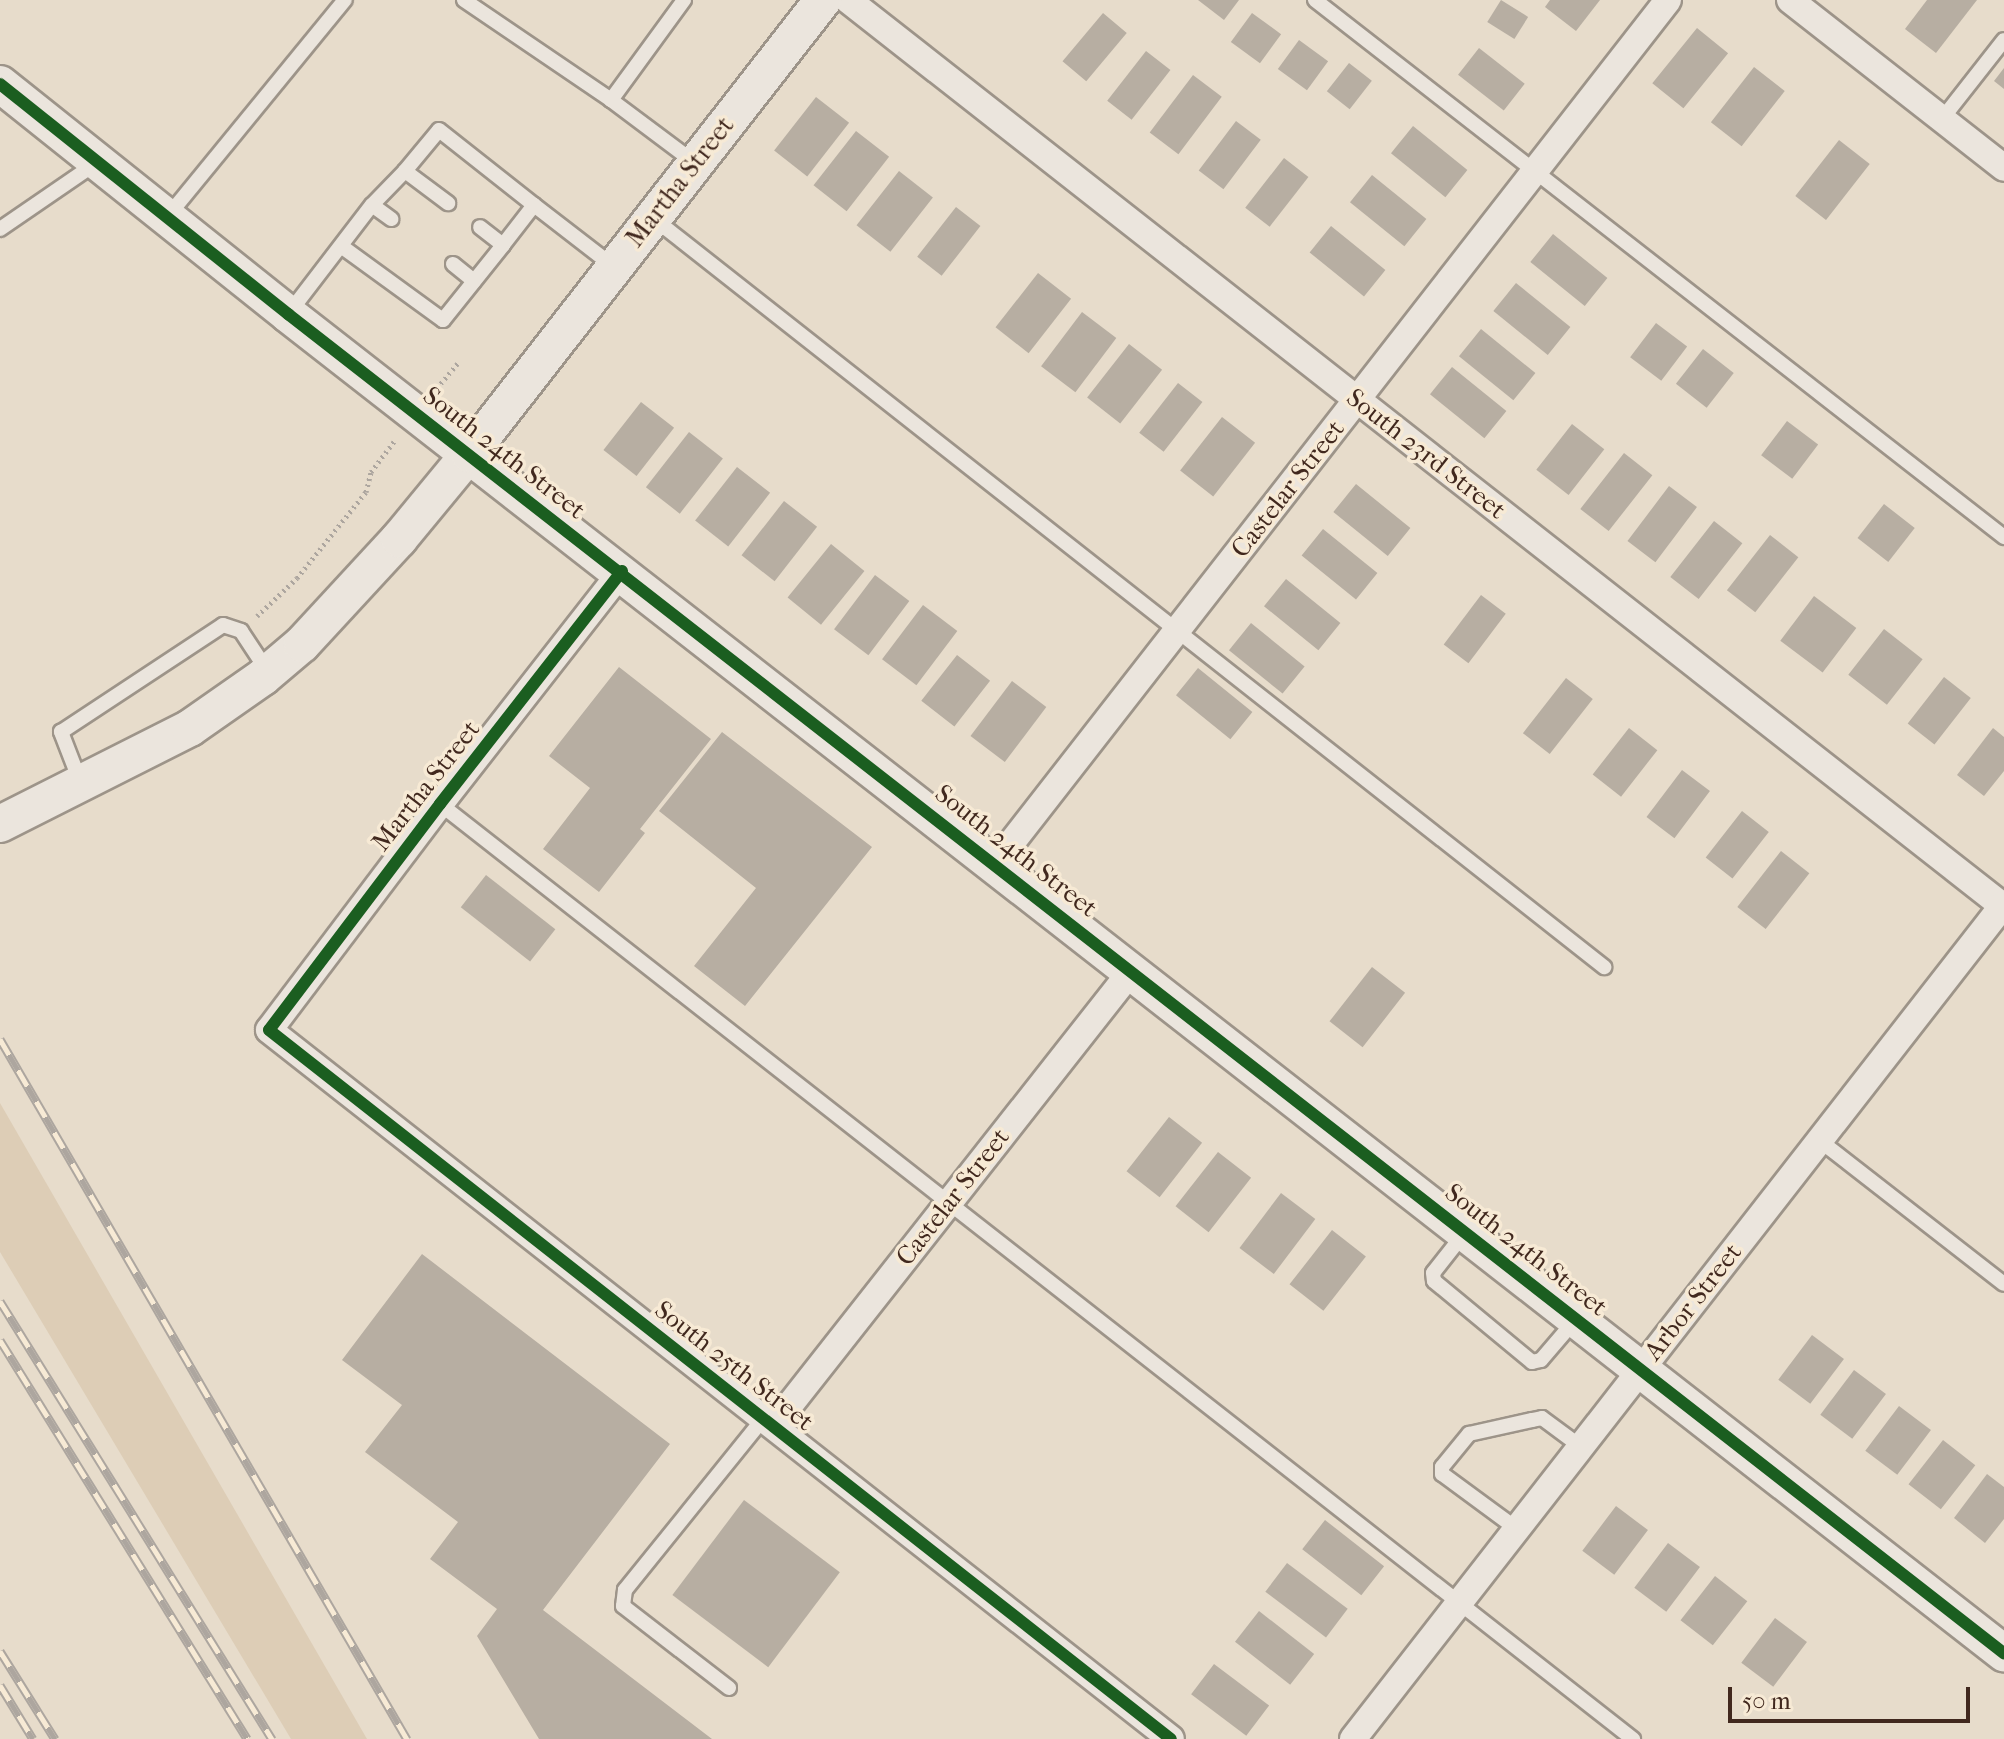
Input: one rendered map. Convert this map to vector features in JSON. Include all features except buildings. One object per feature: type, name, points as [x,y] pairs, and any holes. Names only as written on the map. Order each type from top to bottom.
[{"type":"main road","name":"Martha Street","points":[[0,824],[190,728],[269,673],[302,644],[399,539],[469,454],[823,0]]},
{"type":"main road","name":"South 24th Street","points":[[0,84],[288,314],[1133,969],[2004,1653]]},
{"type":"street","name":"South 23rd Street","points":[[848,0],[2003,905]]},
{"type":"street","name":"Castelar Street","points":[[995,864],[1668,0]]},
{"type":"street","points":[[1790,0],[2004,168]]},
{"type":"street","name":"Martha Street","points":[[269,1030],[622,571]]},
{"type":"street","name":"Arbor Street","points":[[1353,1739],[2003,905]]},
{"type":"street","name":"Castelar Street","points":[[769,1422],[949,1202],[1133,969]]},
{"type":"street","name":"South 25th Street","points":[[269,1030],[1171,1739]]},
{"type":"lane","points":[[168,217],[345,0]]},
{"type":"lane","points":[[464,0],[611,100],[695,164]]},
{"type":"lane","points":[[611,100],[684,0]]},
{"type":"lane","points":[[1315,0],[2004,537]]},
{"type":"lane","points":[[1942,119],[2004,40]]},
{"type":"lane","points":[[288,314],[372,205],[439,130],[613,266]]},
{"type":"lane","points":[[0,229],[98,162]]},
{"type":"lane","points":[[405,171],[448,203]]},
{"type":"lane","points":[[372,205],[391,219]]},
{"type":"lane","points":[[341,246],[443,320],[534,205]]},
{"type":"lane","points":[[653,218],[1604,967]]},
{"type":"lane","points":[[480,227],[503,245]]},
{"type":"lane","points":[[453,264],[474,281]]},
{"type":"lane","points":[[81,783],[61,732],[223,625],[241,631],[269,673]]},
{"type":"lane","points":[[440,804],[1633,1739]]},
{"type":"lane","points":[[1819,1140],[2004,1284]]},
{"type":"lane","points":[[1466,1231],[1433,1273],[1434,1281],[1532,1362],[1541,1360],[1577,1318]]},
{"type":"lane","points":[[1517,1529],[1442,1474],[1442,1467],[1469,1434],[1542,1418],[1581,1447]]},
{"type":"lane","points":[[729,1688],[623,1606],[625,1590],[769,1422]]},
{"type":"path","points":[[241,631],[297,578],[366,492],[371,472],[458,363]]},
{"type":"shaded area","points":[[0,1103],[367,1739],[291,1739],[0,1252]]},
{"type":"railway","points":[[0,1039],[407,1739]]},
{"type":"railway","points":[[0,1301],[272,1739]]},
{"type":"railway","points":[[0,1340],[247,1739]]},
{"type":"railway","points":[[0,1651],[55,1739]]},
{"type":"railway","points":[[0,1685],[33,1739]]},
{"type":"cycle path","points":[[0,84],[288,314],[2004,1653]]},
{"type":"cycle path","points":[[622,571],[269,1030],[1171,1739]]}]
